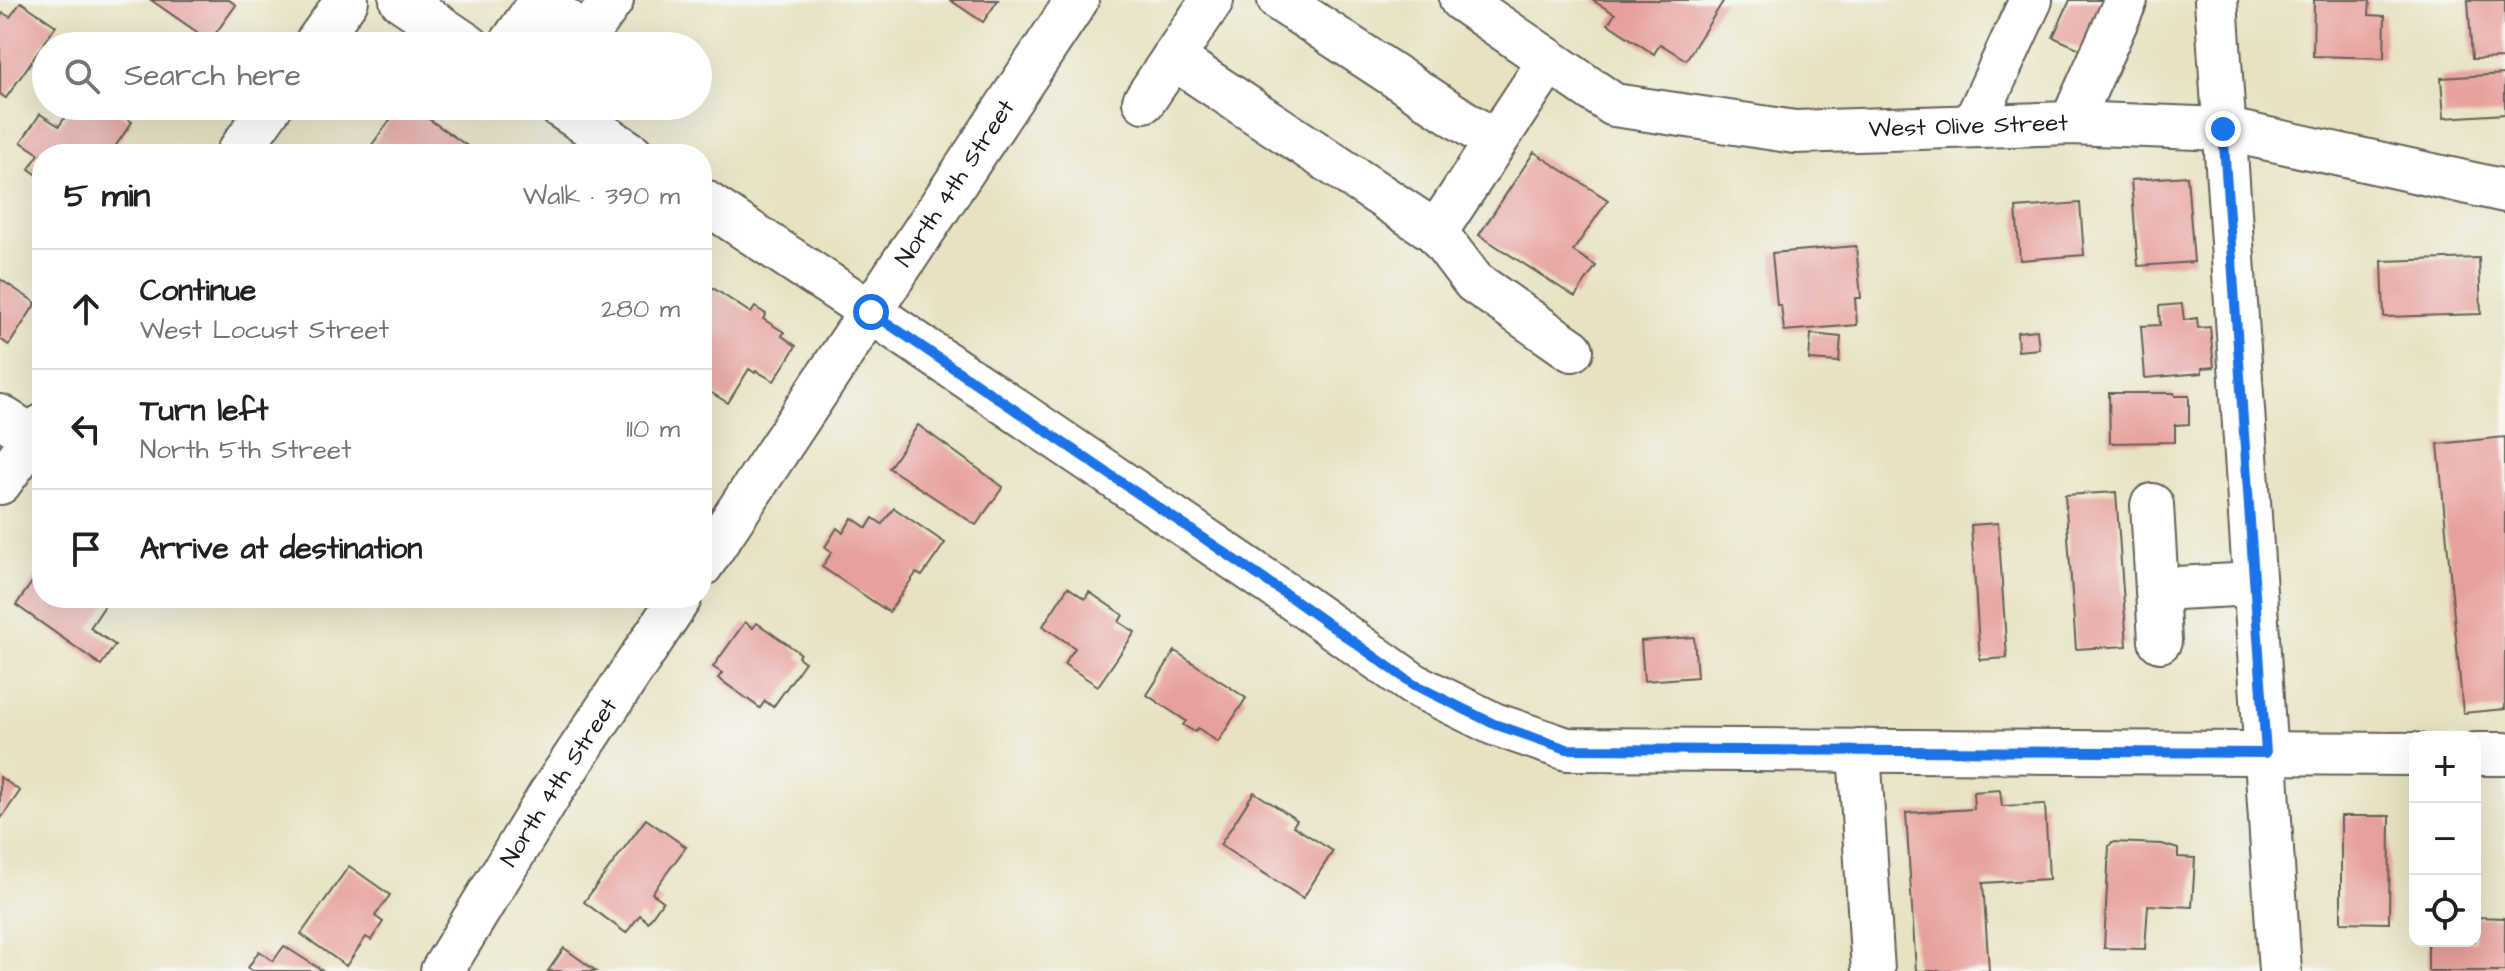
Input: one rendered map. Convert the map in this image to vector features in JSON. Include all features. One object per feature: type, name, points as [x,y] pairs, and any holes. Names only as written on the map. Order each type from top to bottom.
[{"type":"street","points":[[324,32],[347,0]]},
{"type":"street","points":[[401,0],[448,32]]},
{"type":"street","points":[[589,32],[612,0]]},
{"type":"street","name":"North 4th Street","points":[[712,550],[1077,0]]},
{"type":"street","points":[[1144,101],[1212,0]]},
{"type":"street","points":[[1279,0],[1495,142]]},
{"type":"street","name":"West Olive Street","points":[[1461,0],[1614,105],[1795,132],[2071,123],[2223,129],[2505,191]]},
{"type":"street","points":[[1973,126],[2031,0]]},
{"type":"street","points":[[2071,123],[2126,0]]},
{"type":"street","points":[[2216,0],[2280,971]]},
{"type":"street","points":[[518,32],[538,1],[583,32]]},
{"type":"street","points":[[1173,58],[1436,232],[1474,282],[1572,350]]},
{"type":"street","points":[[1436,232],[1549,61]]},
{"type":"street","points":[[244,144],[261,120]]},
{"type":"street","points":[[580,120],[617,144]]},
{"type":"street","points":[[712,207],[1293,599],[1413,684],[1494,724],[1567,749],[2409,754]]},
{"type":"street","points":[[0,483],[25,426]]},
{"type":"street","points":[[2152,505],[2160,641]]},
{"type":"street","points":[[2157,589],[2254,584]]},
{"type":"street","name":"North 4th Street","points":[[442,971],[550,794],[673,608]]},
{"type":"street","points":[[1859,750],[1873,971]]},
{"type":"street","points":[[2481,754],[2505,754]]},
{"type":"building","points":[[151,0],[229,0],[236,5],[216,32],[197,32]]},
{"type":"building","points":[[950,0],[998,0],[983,22]]},
{"type":"building","points":[[1592,0],[1724,0],[1686,60],[1660,44],[1654,54],[1608,24],[1615,14]]},
{"type":"building","points":[[2070,0],[2116,0],[2091,54],[2053,37]]},
{"type":"building","points":[[2314,0],[2370,0],[2369,15],[2385,16],[2384,58],[2313,56]]},
{"type":"building","points":[[2468,0],[2505,0],[2505,58],[2472,59]]},
{"type":"building","points":[[21,2],[56,26],[52,32],[32,32],[32,61],[6,98],[0,94],[0,18],[3,13],[10,17]]},
{"type":"building","points":[[2505,74],[2505,114],[2444,118],[2441,78]]},
{"type":"building","points":[[36,120],[50,120],[59,126],[63,120],[132,122],[117,144],[32,144],[32,149],[21,142]]},
{"type":"building","points":[[390,120],[430,120],[465,144],[373,144]]},
{"type":"building","points":[[1534,152],[1608,200],[1573,251],[1596,266],[1575,297],[1479,235]]},
{"type":"building","points":[[2187,176],[2194,262],[2138,266],[2131,180]]},
{"type":"building","points":[[2080,203],[2084,255],[2020,260],[2016,208]]},
{"type":"building","points":[[1856,246],[1861,298],[1855,298],[1857,325],[1784,331],[1781,305],[1777,305],[1772,253]]},
{"type":"building","points":[[2479,258],[2481,314],[2384,317],[2382,261]]},
{"type":"building","points":[[0,279],[32,300],[32,309],[9,345],[0,339]]},
{"type":"building","points":[[712,290],[751,313],[755,307],[766,314],[763,319],[784,332],[782,336],[796,346],[774,381],[749,369],[728,403],[712,393]]},
{"type":"building","points":[[2182,304],[2184,320],[2197,318],[2198,328],[2210,327],[2214,367],[2202,368],[2202,373],[2145,378],[2141,326],[2160,325],[2159,306]]},
{"type":"building","points":[[2037,330],[2039,349],[2018,351],[2017,332]]},
{"type":"building","points":[[1811,334],[1841,337],[1839,362],[1809,360]]},
{"type":"building","points":[[2109,393],[2174,393],[2175,396],[2189,396],[2189,424],[2175,425],[2175,442],[2110,443]]},
{"type":"building","points":[[918,425],[1003,487],[976,525],[889,468]]},
{"type":"building","points":[[2505,437],[2505,709],[2463,713],[2438,444]]},
{"type":"building","points":[[2116,492],[2127,646],[2076,649],[2065,495]]},
{"type":"building","points":[[894,508],[945,543],[922,576],[916,573],[889,612],[822,567],[832,552],[825,547],[837,528],[843,533],[852,518],[867,528],[873,518],[882,524]]},
{"type":"building","points":[[1998,523],[2007,658],[1980,660],[1971,525]]},
{"type":"building","points":[[32,582],[32,608],[103,608],[90,628],[115,645],[101,665],[16,605]]},
{"type":"building","points":[[1068,587],[1085,599],[1089,592],[1123,615],[1119,622],[1135,632],[1098,686],[1064,664],[1075,648],[1043,626]]},
{"type":"building","points":[[745,622],[753,628],[757,623],[800,653],[798,657],[805,662],[773,707],[765,701],[760,708],[718,678],[722,673],[713,667]]},
{"type":"building","points":[[1694,637],[1697,677],[1644,681],[1641,641]]},
{"type":"building","points":[[1175,651],[1246,698],[1218,742],[1198,728],[1195,732],[1183,725],[1186,721],[1147,695]]},
{"type":"building","points":[[0,777],[20,791],[0,820]]},
{"type":"building","points":[[2000,790],[2002,806],[2045,804],[2049,879],[1983,883],[1989,971],[1916,971],[1906,813],[1974,809],[1973,792]]},
{"type":"building","points":[[1254,792],[1297,820],[1293,826],[1333,851],[1303,898],[1220,845]]},
{"type":"building","points":[[2341,816],[2390,816],[2389,923],[2341,922]]},
{"type":"building","points":[[646,819],[686,847],[652,893],[663,901],[648,922],[640,915],[626,933],[584,902]]},
{"type":"building","points":[[2112,842],[2162,844],[2178,849],[2178,857],[2195,858],[2192,907],[2148,905],[2145,949],[2104,948],[2109,846]]},
{"type":"building","points":[[349,866],[390,895],[375,916],[383,922],[371,940],[366,937],[346,966],[301,934]]},
{"type":"building","points":[[2481,917],[2505,918],[2505,971],[2428,971],[2428,947],[2481,947]]},
{"type":"building","points":[[284,946],[323,971],[253,971],[248,968],[259,951],[273,961]]},
{"type":"building","points":[[564,948],[596,971],[548,971]]},
{"type":"route","points":[[871,312],[1413,684],[1494,724],[1567,749],[2266,753],[2223,129]]}]
